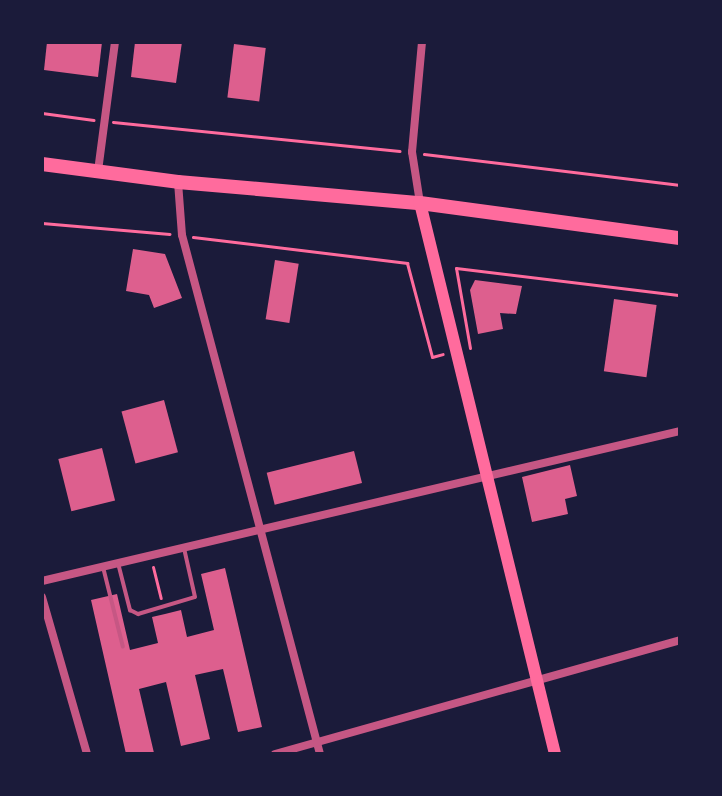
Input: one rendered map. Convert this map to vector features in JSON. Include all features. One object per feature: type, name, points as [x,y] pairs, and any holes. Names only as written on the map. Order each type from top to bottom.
[{"type":"main road","points":[[42,164],[178,182],[420,203],[680,238]]},
{"type":"main road","points":[[420,203],[453,352],[555,754]]},
{"type":"street","points":[[98,171],[115,42]]},
{"type":"street","points":[[420,203],[412,152],[422,42]]},
{"type":"street","points":[[178,182],[182,235],[320,754]]},
{"type":"street","points":[[42,581],[680,431]]},
{"type":"street","points":[[42,597],[87,754]]},
{"type":"street","points":[[275,754],[680,640]]},
{"type":"lane","points":[[118,563],[131,612],[164,607],[195,597],[184,548]]},
{"type":"lane","points":[[103,567],[123,647]]},
{"type":"path","points":[[42,113],[412,152],[680,185]]},
{"type":"path","points":[[42,223],[182,235],[407,263],[432,357],[474,347],[456,268],[680,295]]},
{"type":"path","points":[[154,572],[164,607]]},
{"type":"building","points":[[47,42],[102,42],[98,77],[44,70]]},
{"type":"building","points":[[135,42],[182,42],[176,83],[131,77]]},
{"type":"building","points":[[234,44],[266,48],[259,101],[227,98]]},
{"type":"building","points":[[133,249],[165,254],[182,298],[154,308],[149,295],[126,291]]},
{"type":"building","points":[[275,260],[299,264],[289,323],[266,319]]},
{"type":"building","points":[[475,280],[522,286],[516,314],[500,313],[503,329],[478,334],[470,290]]},
{"type":"building","points":[[614,299],[657,305],[646,377],[604,371]]},
{"type":"building","points":[[164,400],[178,452],[135,464],[121,411]]},
{"type":"building","points":[[102,448],[115,500],[71,511],[58,459]]},
{"type":"building","points":[[354,451],[362,483],[275,505],[267,473]]},
{"type":"building","points":[[570,465],[577,496],[565,499],[568,514],[532,522],[522,477]]},
{"type":"building","points":[[225,568],[262,727],[238,732],[223,669],[195,675],[210,739],[181,746],[166,682],[139,689],[154,753],[126,754],[91,600],[117,594],[130,650],[158,643],[152,617],[181,610],[187,637],[214,630],[201,574]]}]
